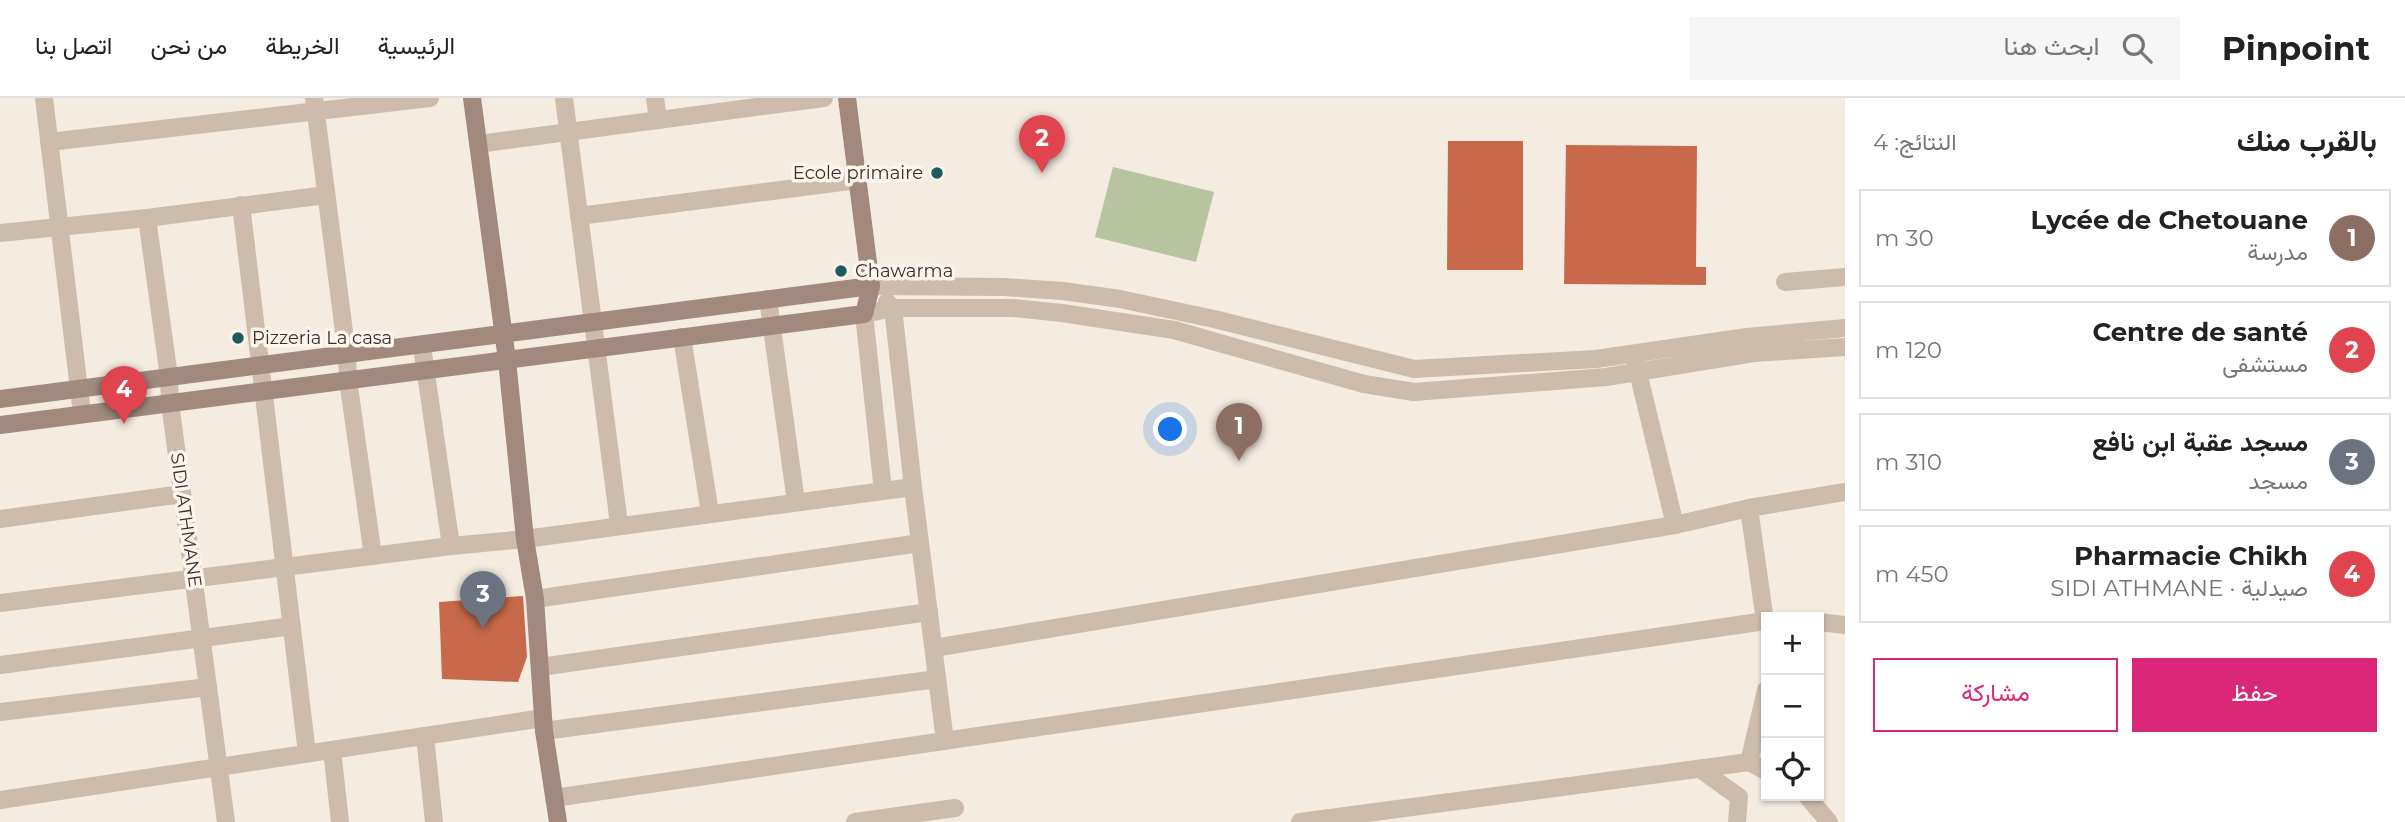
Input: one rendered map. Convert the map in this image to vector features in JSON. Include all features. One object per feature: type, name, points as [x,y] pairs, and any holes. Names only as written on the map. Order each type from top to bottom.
[{"type":"main road","points":[[472,98],[507,360],[525,539],[535,599],[544,725],[558,822]]},
{"type":"main road","points":[[1,421],[82,414],[864,314],[871,286],[847,98]]},
{"type":"main road","points":[[0,399],[871,286]]},
{"type":"street","points":[[44,98],[82,414]]},
{"type":"street","points":[[49,142],[315,105],[430,98]]},
{"type":"street","points":[[564,98],[619,524]]},
{"type":"street","points":[[655,98],[658,120]]},
{"type":"street","points":[[478,144],[658,120],[745,103],[824,98]]},
{"type":"street","points":[[315,105],[348,380],[373,556]]},
{"type":"street","points":[[579,216],[857,180]]},
{"type":"street","points":[[0,233],[147,218],[326,195]]},
{"type":"street","points":[[241,205],[307,753]]},
{"type":"street","name":"SIDI ATHMANE","points":[[147,218],[226,822]]},
{"type":"street","points":[[1785,282],[1845,277]]},
{"type":"street","points":[[871,286],[1004,287],[1121,299],[1214,319],[1414,369],[1596,359],[1747,337],[1845,328]]},
{"type":"street","points":[[871,286],[893,308],[945,741]]},
{"type":"street","points":[[1062,313],[1063,291]]},
{"type":"street","points":[[768,299],[774,325],[796,502]]},
{"type":"street","points":[[883,491],[864,314],[893,308],[1013,308],[1174,330],[1364,384],[1414,392],[1637,374],[1754,353],[1845,347]]},
{"type":"street","points":[[682,337],[710,513]]},
{"type":"street","points":[[422,346],[451,546]]},
{"type":"street","points":[[1635,353],[1637,374],[1675,525]]},
{"type":"street","points":[[1414,369],[1414,392]]},
{"type":"street","points":[[0,603],[525,539],[619,524],[913,487]]},
{"type":"street","points":[[934,648],[1675,525],[1749,508],[1845,492]]},
{"type":"street","points":[[0,519],[182,494]]},
{"type":"street","points":[[1749,508],[1764,612]]},
{"type":"street","points":[[535,599],[920,543]]},
{"type":"street","points":[[540,667],[929,611]]},
{"type":"street","points":[[1824,623],[1845,625]]},
{"type":"street","points":[[0,665],[292,625]]},
{"type":"street","points":[[554,798],[1761,627]]},
{"type":"street","points":[[0,800],[425,736],[544,725],[937,679]]},
{"type":"street","points":[[0,712],[208,687]]},
{"type":"street","points":[[1749,762],[1761,711]]},
{"type":"street","points":[[425,736],[434,822]]},
{"type":"street","points":[[332,750],[340,822]]},
{"type":"street","points":[[1300,822],[1749,762],[1761,768]]},
{"type":"street","points":[[1700,768],[1739,797],[1737,822]]},
{"type":"street","points":[[1811,801],[1829,822]]},
{"type":"street","points":[[855,822],[956,808]]},
{"type":"green space","points":[[1113,167],[1214,192],[1196,262],[1095,237]]},
{"type":"building","points":[[1448,141],[1523,141],[1523,270],[1447,270]]},
{"type":"building","points":[[1566,145],[1697,146],[1696,267],[1706,267],[1706,285],[1564,284]]},
{"type":"building","points":[[523,596],[527,657],[518,682],[442,679],[439,602]]},
{"type":"place","name":"Ecole primaire","points":[[937,173]]},
{"type":"place","name":"Centre de santé","points":[[1042,173]]},
{"type":"place","name":"Chawarma","points":[[841,271]]},
{"type":"place","name":"Pizzeria La casa","points":[[238,338]]},
{"type":"place","name":"Pharmacie Chikh","points":[[124,424]]},
{"type":"place","name":"Lycée de Chetouane","points":[[1239,461]]},
{"type":"place","name":"مسجد عقبة ابن نافع","points":[[483,629]]}]
